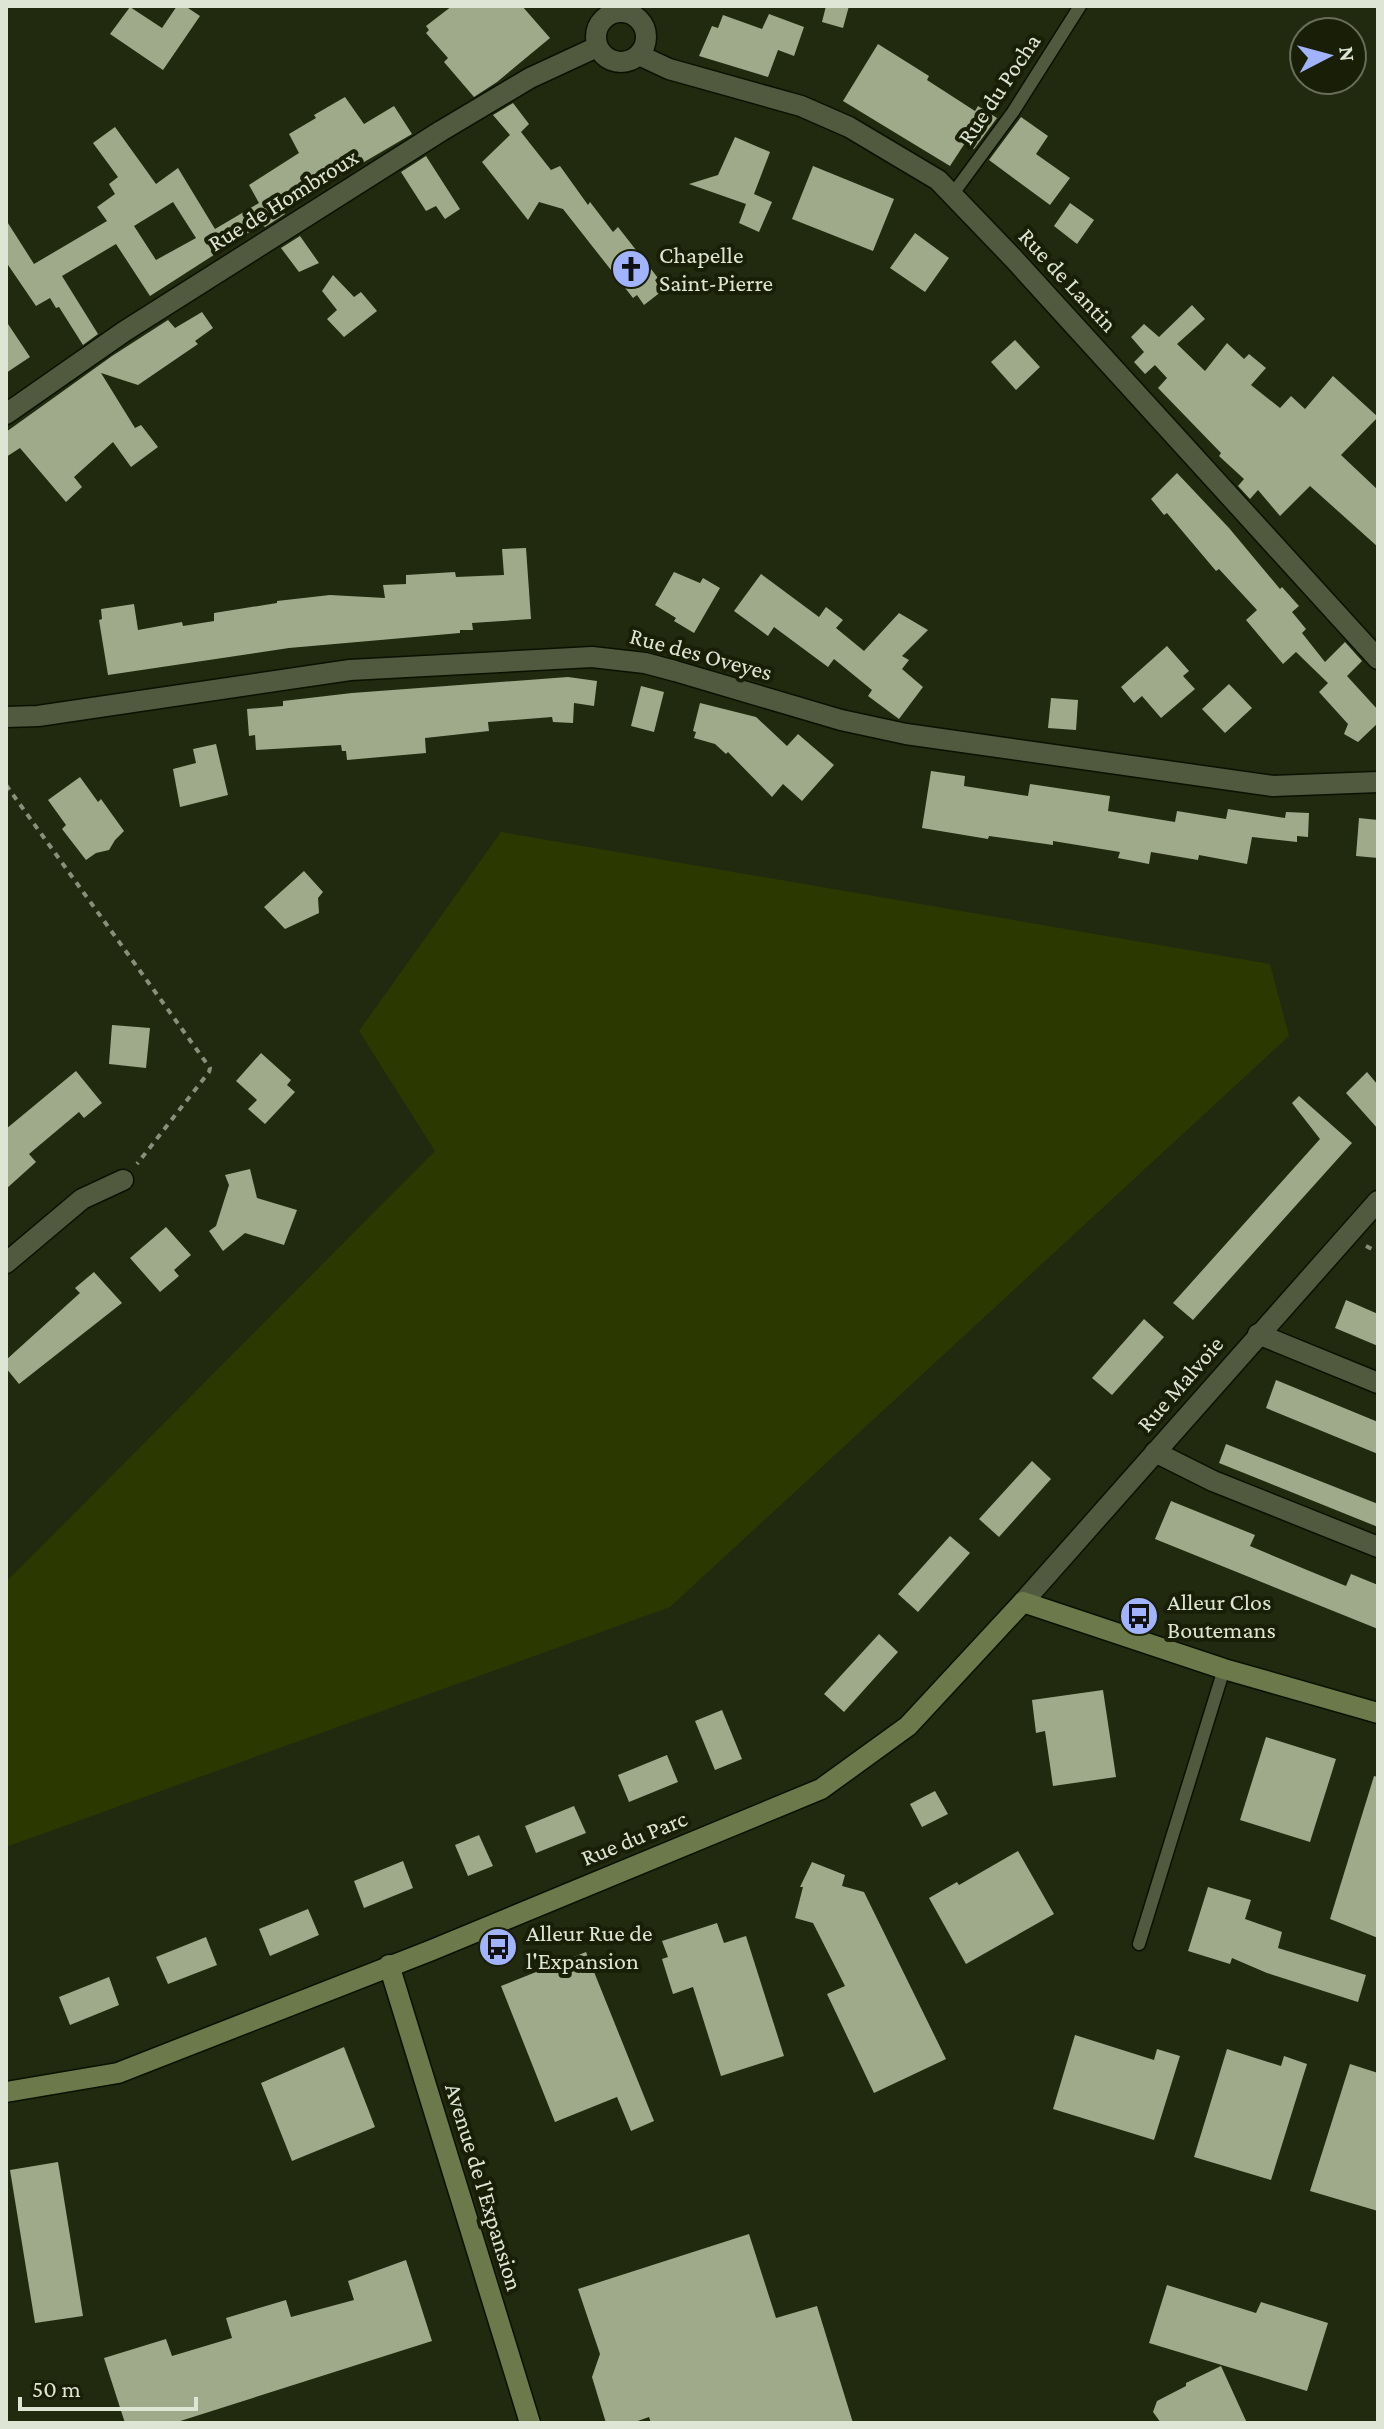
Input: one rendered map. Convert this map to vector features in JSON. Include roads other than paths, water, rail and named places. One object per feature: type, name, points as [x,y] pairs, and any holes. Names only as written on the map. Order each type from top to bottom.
[{"type":"street","points":[[638,11],[646,39],[639,55],[628,61],[609,59],[597,47],[595,33],[604,17],[613,12],[638,11]]},
{"type":"street","name":"Rue de Hombroux","points":[[6,414],[125,331],[441,131],[530,78],[597,47]]},
{"type":"street","name":"Rue de Lantin","points":[[639,55],[669,69],[801,106],[837,122],[938,180],[1013,258],[1378,659]]},
{"type":"street","name":"Rue des Oveyes","points":[[6,717],[38,716],[350,670],[592,657],[645,663],[830,717],[906,734],[1273,786],[1378,782]]},
{"type":"street","points":[[6,1263],[82,1199],[123,1180]]},
{"type":"street","name":"Rue Malvoie","points":[[1023,1602],[1378,1201]]},
{"type":"street","points":[[1258,1334],[1378,1383]]},
{"type":"street","points":[[1155,1452],[1213,1481],[1378,1547]]},
{"type":"street","points":[[1023,1602],[1224,1669],[1378,1713]]},
{"type":"street","name":"Rue du Parc","points":[[6,2092],[118,2073],[821,1789],[908,1726],[1023,1602]]},
{"type":"street","name":"Avenue de l'Expansion","points":[[389,1965],[530,2423]]},
{"type":"lane","name":"Rue du Pocha","points":[[952,195],[1013,112],[1080,6]]},
{"type":"lane","points":[[1139,1944],[1224,1669]]},
{"type":"place","name":"Chapelle Saint-Pierre","points":[[631,269]]},
{"type":"place","name":"Alleur Clos Boutemans","points":[[1139,1616]]},
{"type":"place","name":"Alleur Rue de l'Expansion","points":[[498,1947]]}]
